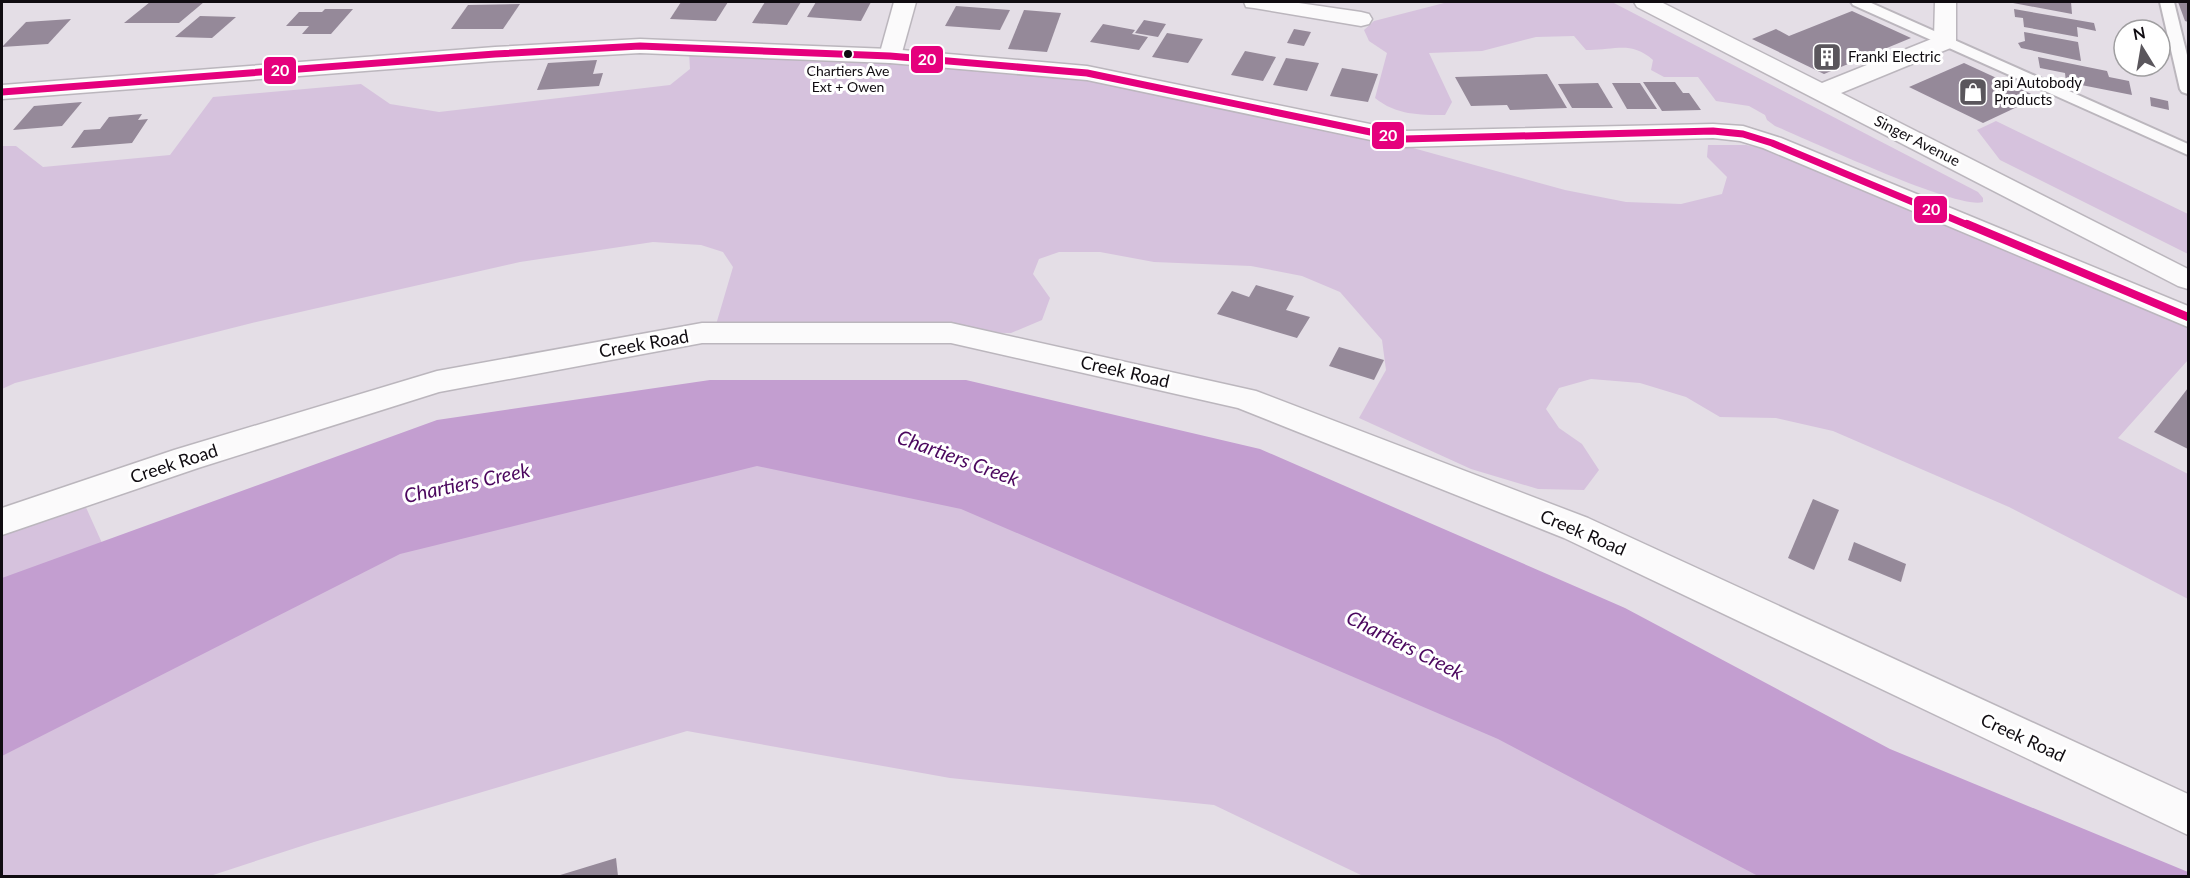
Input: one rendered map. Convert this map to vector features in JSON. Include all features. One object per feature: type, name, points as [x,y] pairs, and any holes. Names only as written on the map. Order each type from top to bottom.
[{"type":"street","points":[[890,56],[905,2]]},
{"type":"street","points":[[1254,2],[1361,20]]},
{"type":"street","name":"Singer Avenue","points":[[1645,2],[2188,280]]},
{"type":"street","points":[[1821,92],[1945,42],[1946,2]]},
{"type":"street","points":[[2,92],[495,54],[640,46],[890,56],[1087,73],[1404,139],[1713,131],[1743,134],[1772,143],[2188,317]]},
{"type":"street","name":"Creek Road","points":[[2,522],[186,459],[437,382],[702,333],[951,333],[1245,399],[1565,524],[2188,815]]},
{"type":"lane","points":[[1858,2],[2188,150]]},
{"type":"lane","points":[[2167,2],[2188,90]]},
{"type":"shaded area","points":[[1448,2],[1612,2],[1978,192],[1983,202],[1968,202],[1915,185],[1775,126],[1767,120],[1765,115],[1749,106],[1716,101],[1698,77],[1664,77],[1651,70],[1653,60],[1637,50],[1621,48],[1586,50],[1574,36],[1536,37],[1482,51],[1429,53],[1452,102],[1445,115],[1408,113],[1383,104],[1375,98],[1387,53],[1369,41],[1364,30],[1374,21]]},
{"type":"shaded area","points":[[689,52],[891,62],[1073,78],[1214,103],[1413,148],[1565,190],[1626,202],[1681,204],[1722,194],[1727,177],[1707,157],[1708,145],[1746,145],[1783,153],[2188,321],[2188,360],[2118,438],[2188,474],[2188,599],[2009,507],[1833,431],[1776,418],[1720,417],[1686,397],[1640,383],[1591,379],[1559,388],[1546,409],[1559,428],[1582,444],[1599,470],[1584,490],[1538,489],[1471,469],[1359,418],[1386,370],[1382,340],[1340,292],[1302,276],[1251,266],[1154,262],[1100,252],[1059,252],[1039,259],[1033,274],[1050,298],[1042,320],[1011,333],[715,328],[733,267],[723,252],[701,245],[653,242],[520,262],[252,323],[15,383],[2,389],[2,146],[16,146],[43,167],[170,155],[213,97],[361,84],[390,104],[439,112],[670,85],[690,69]]},
{"type":"shaded area","points":[[1996,121],[2188,214],[2188,254],[2000,160],[1977,130]]},
{"type":"shaded area","points":[[1047,432],[1974,876],[1363,876],[1214,805],[950,778],[687,731],[314,842],[210,876],[2,876],[2,510],[75,483],[129,603],[671,437]]},
{"type":"water","name":"Chartiers Creek","points":[[710,380],[966,380],[1260,449],[1625,608],[1890,749],[2188,872],[2188,876],[1758,876],[1498,739],[961,509],[757,466],[400,554],[2,756],[2,578],[437,420]]},
{"type":"building","points":[[150,2],[204,2],[179,23],[124,23]]},
{"type":"building","points":[[681,2],[728,2],[716,21],[670,19]]},
{"type":"building","points":[[765,2],[801,2],[787,25],[752,23]]},
{"type":"building","points":[[816,2],[871,2],[861,21],[807,17]]},
{"type":"building","points":[[2071,2],[2072,14],[2013,3]]},
{"type":"building","points":[[2178,2],[2188,2],[2188,22],[2185,21]]},
{"type":"building","points":[[520,4],[503,29],[451,29],[468,5]]},
{"type":"building","points":[[956,6],[1010,10],[1000,30],[945,26]]},
{"type":"building","points":[[325,9],[353,9],[331,34],[302,34],[309,26],[286,26],[299,12],[322,12]]},
{"type":"building","points":[[2014,9],[2094,23],[2096,31],[2077,27],[2078,37],[2024,27],[2023,18],[2015,17]]},
{"type":"building","points":[[1024,10],[1061,13],[1047,52],[1008,49]]},
{"type":"building","name":"Frankl Electric","points":[[1852,11],[1911,38],[1824,74],[1752,39],[1776,29],[1789,36]]},
{"type":"building","points":[[200,16],[236,17],[212,38],[175,37]]},
{"type":"building","points":[[71,19],[48,44],[2,47],[26,22]]},
{"type":"building","points":[[1144,20],[1166,24],[1158,37],[1135,33]]},
{"type":"building","points":[[1103,24],[1135,30],[1132,34],[1148,37],[1139,50],[1090,42]]},
{"type":"building","points":[[1294,29],[1311,32],[1304,46],[1287,43]]},
{"type":"building","points":[[2024,32],[2078,42],[2081,61],[2021,48],[2018,43],[2025,41]]},
{"type":"building","points":[[1167,33],[1203,39],[1188,63],[1152,57]]},
{"type":"building","points":[[1245,51],[1276,57],[1263,81],[1231,75]]},
{"type":"building","points":[[2038,57],[2107,71],[2109,77],[2129,81],[2132,95],[2066,82],[2065,73],[2040,68]]},
{"type":"building","points":[[1286,58],[1319,63],[1307,91],[1273,85]]},
{"type":"building","points":[[597,60],[593,74],[603,73],[599,86],[537,90],[548,63]]},
{"type":"building","name":"api Autobody Products","points":[[1964,63],[2038,97],[1983,123],[1909,87]]},
{"type":"building","points":[[1342,68],[1378,74],[1368,102],[1330,96]]},
{"type":"building","points":[[1547,74],[1567,108],[1510,110],[1507,105],[1471,106],[1455,77]]},
{"type":"building","points":[[1643,82],[1675,82],[1683,93],[1689,93],[1701,110],[1662,111]]},
{"type":"building","points":[[1598,83],[1613,108],[1572,108],[1558,84]]},
{"type":"building","points":[[1612,83],[1640,83],[1657,109],[1627,109]]},
{"type":"building","points":[[2150,97],[2168,101],[2169,110],[2151,106]]},
{"type":"building","points":[[82,102],[62,126],[13,130],[34,106]]},
{"type":"building","points":[[142,114],[138,120],[148,119],[132,143],[71,148],[84,130],[100,129],[109,117]]},
{"type":"building","points":[[1256,285],[1294,296],[1286,310],[1310,317],[1297,338],[1217,314],[1232,291],[1249,297]]},
{"type":"building","points":[[1339,347],[1384,360],[1374,380],[1329,366]]},
{"type":"building","points":[[2188,388],[2188,449],[2154,432]]},
{"type":"building","points":[[1813,499],[1839,510],[1814,570],[1788,558]]},
{"type":"building","points":[[1854,542],[1906,564],[1901,582],[1848,560]]},
{"type":"building","points":[[616,858],[618,876],[557,876]]},
{"type":"transit line","name":"20","points":[[2,92],[495,54],[640,46],[890,56],[1087,73],[1404,139],[1713,131],[1743,134],[1772,143],[2188,317]]},
{"type":"place","name":"Chartiers Ave Ext + Owen","points":[[848,54]]},
{"type":"place","name":"Frankl Electric","points":[[1827,57]]},
{"type":"place","name":"api Autobody Products","points":[[1973,92]]}]
